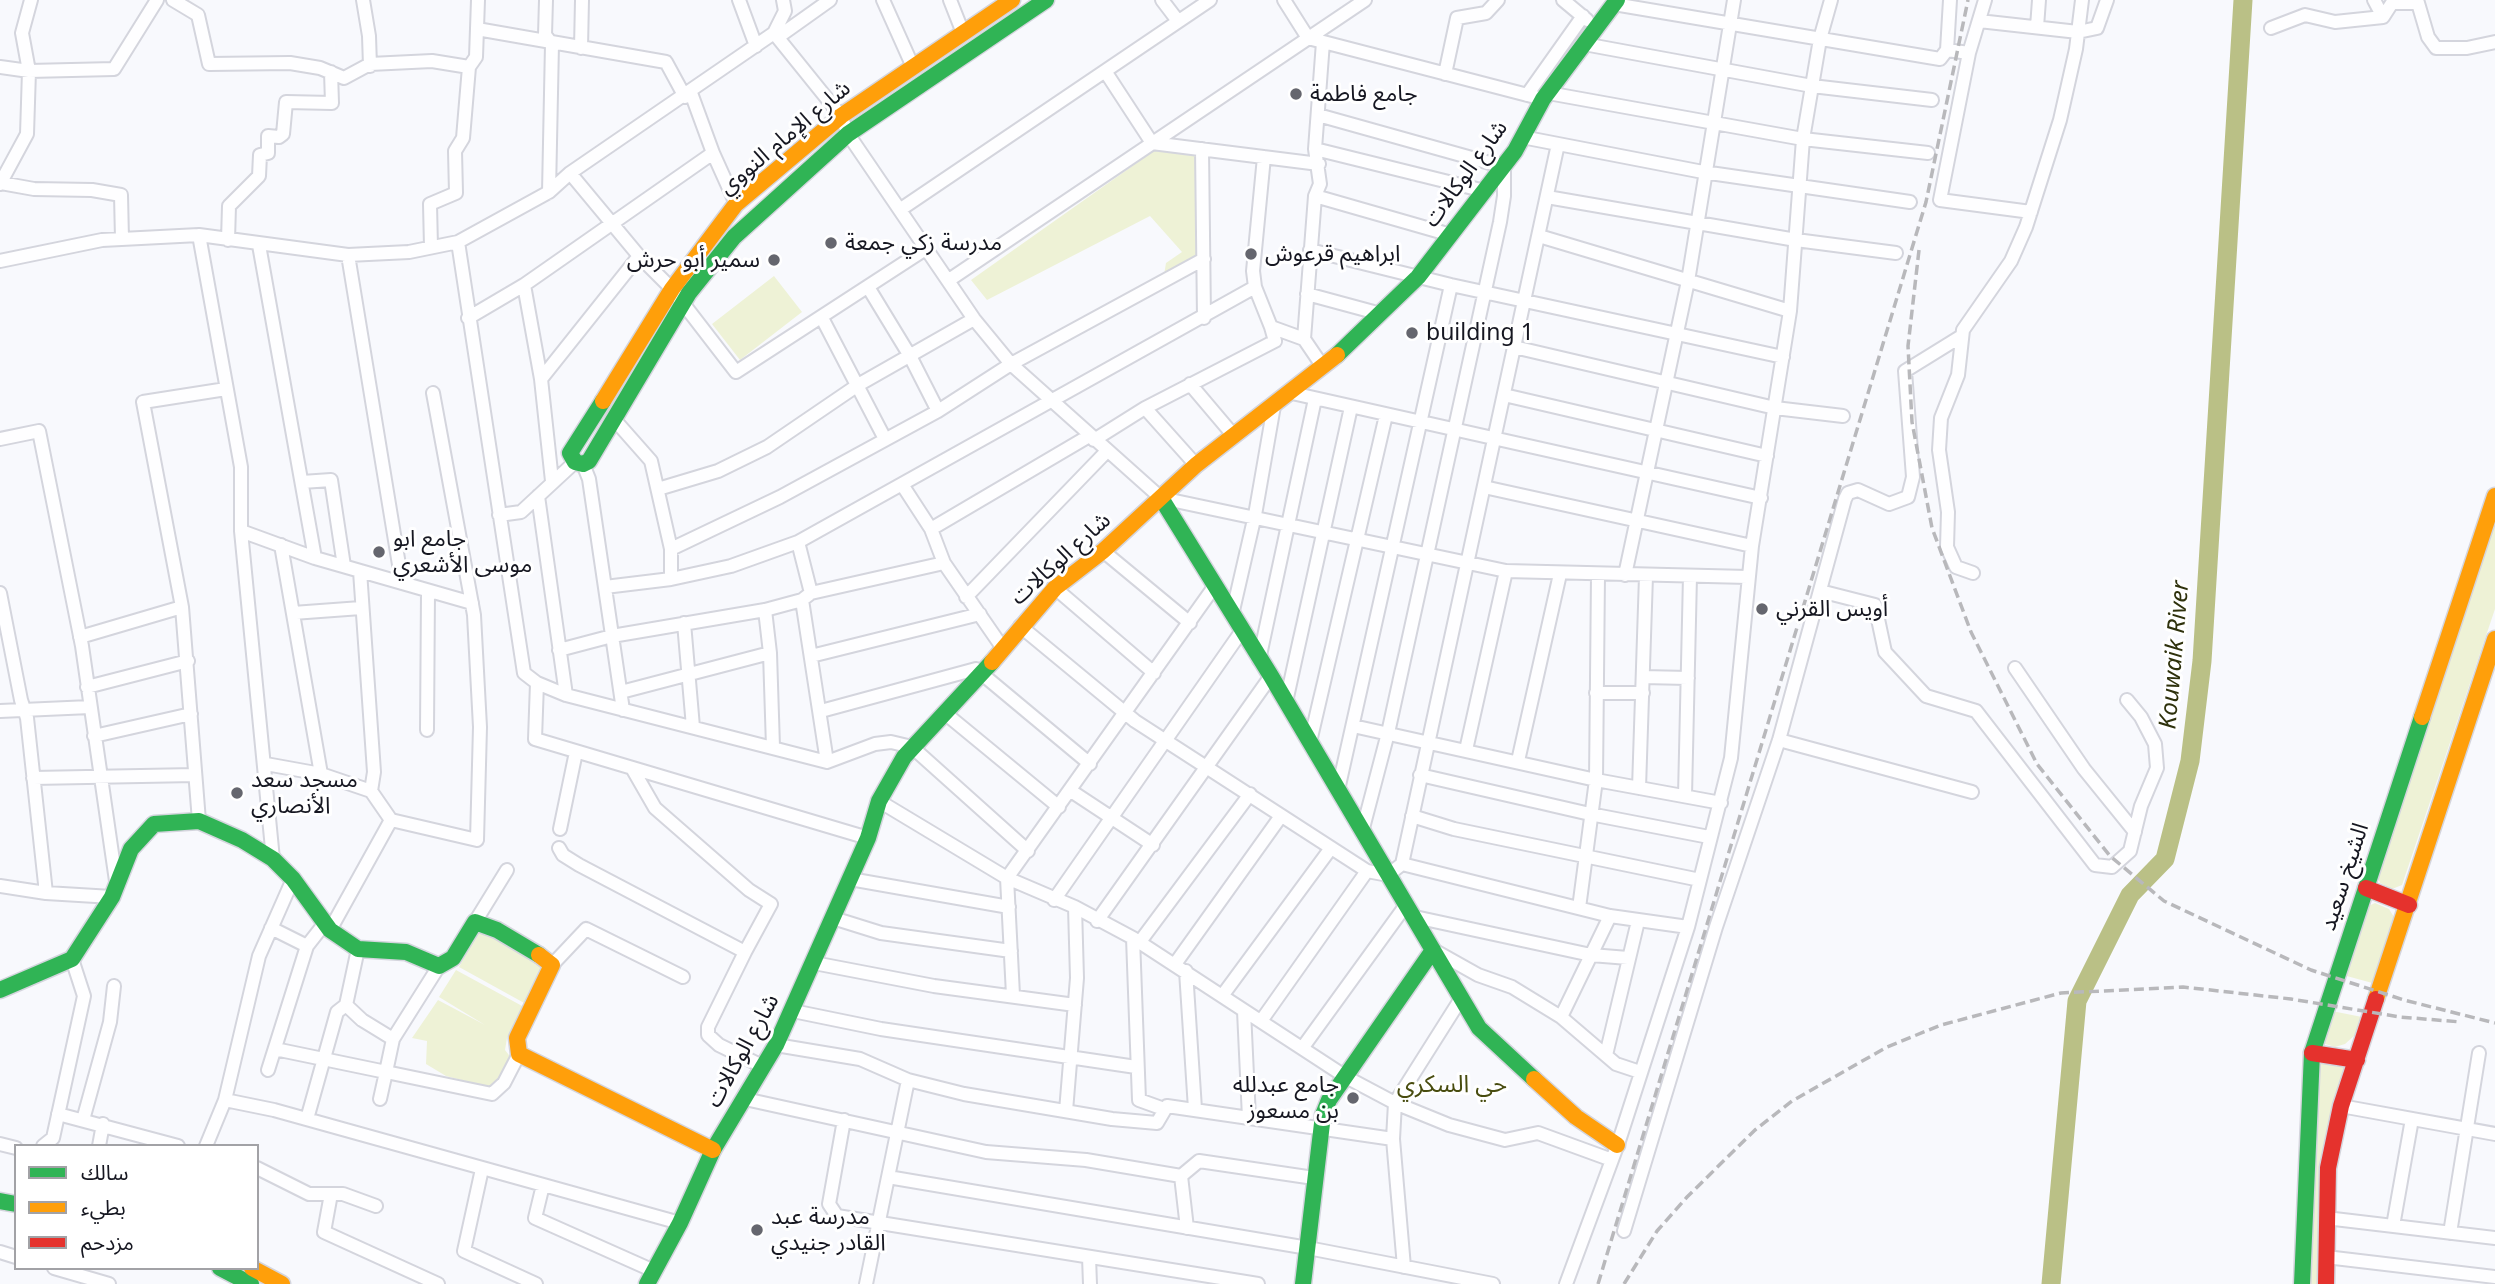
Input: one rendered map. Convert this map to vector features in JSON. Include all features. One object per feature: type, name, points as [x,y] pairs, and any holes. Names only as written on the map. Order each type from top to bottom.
[{"type":"street","points":[[31,0],[22,33],[29,71],[27,134],[1,183],[34,189],[92,190],[121,195],[122,239]]},
{"type":"street","points":[[0,67],[29,71],[114,69],[157,0]]},
{"type":"street","points":[[173,0],[198,15],[209,64],[290,63],[331,72],[344,78],[370,65],[432,61],[469,67]]},
{"type":"street","points":[[363,0],[370,65]]},
{"type":"street","points":[[432,247],[430,204],[456,194],[455,150],[463,138],[469,67],[476,57],[478,0]]},
{"type":"street","points":[[546,0],[545,35],[552,44],[549,192]]},
{"type":"street","points":[[581,48],[582,0]]},
{"type":"street","points":[[739,0],[756,46]]},
{"type":"street","points":[[776,35],[785,11],[783,0]]},
{"type":"street","points":[[0,261],[102,240],[199,235],[259,245],[348,254],[409,252],[458,242],[549,192],[570,173],[688,95],[756,46],[830,0]]},
{"type":"street","points":[[883,0],[913,67]]},
{"type":"street","points":[[950,0],[962,33]]},
{"type":"street","points":[[499,515],[521,512],[552,481],[579,463],[589,461],[684,302],[734,237],[848,134],[1046,0]]},
{"type":"street","points":[[1163,0],[1178,21]]},
{"type":"street","points":[[901,209],[1210,0]]},
{"type":"street","points":[[1284,0],[1308,38],[1445,74],[1539,96],[1713,122],[1803,139],[1928,152]]},
{"type":"street","points":[[949,280],[1365,0]]},
{"type":"street","points":[[1445,74],[1457,18],[1486,13],[1498,0]]},
{"type":"street","points":[[1563,0],[1596,27]]},
{"type":"street","points":[[1625,575],[1688,281],[1698,224],[1703,172],[1734,0]]},
{"type":"street","points":[[1566,1284],[1615,1153],[1688,927],[1731,758],[1752,546],[1790,311],[1803,139],[1820,39],[1831,0]]},
{"type":"street","points":[[1615,2],[1940,59],[1947,50],[1950,0]]},
{"type":"street","points":[[1985,0],[1969,53],[1940,200],[2031,212]]},
{"type":"street","points":[[2037,27],[2039,0]]},
{"type":"street","points":[[1624,1231],[1716,927],[1779,740],[1846,496],[1858,490],[1882,502],[1896,504],[1912,491],[1905,371],[1960,337],[2011,261],[2031,212],[2060,120],[2082,0]]},
{"type":"street","points":[[1979,21],[2078,32],[2096,28],[2107,0]]},
{"type":"street","points":[[2374,0],[2383,17]]},
{"type":"street","name":"شارع الإمام النووي","points":[[579,463],[570,453],[672,289],[736,204],[841,116],[1005,2]]},
{"type":"street","name":"شارع الوكالات","points":[[650,1277],[680,1223],[713,1150],[776,1045],[868,838],[879,801],[912,747],[983,673],[1002,647],[1055,588],[1103,551],[1196,465],[1324,367],[1418,277],[1504,167],[1522,137],[1539,96],[1584,44],[1615,2]]},
{"type":"street","points":[[2383,17],[2392,2],[2418,2],[2428,37],[2436,48],[2467,48],[2495,42]]},
{"type":"street","points":[[2271,29],[2305,15],[2335,22],[2383,17]]},
{"type":"street","points":[[1539,96],[1583,16]]},
{"type":"street","points":[[477,29],[666,62],[688,95],[736,204]]},
{"type":"street","points":[[776,35],[841,116],[848,134],[974,319],[1011,364],[1161,498],[1241,632],[1271,676],[1479,1028],[1615,1153]]},
{"type":"street","points":[[1304,339],[1315,196],[1320,184],[1315,149],[1323,42]]},
{"type":"street","points":[[1584,44],[1812,86],[1933,100]]},
{"type":"street","points":[[1947,50],[1969,53]]},
{"type":"street","points":[[1105,71],[1152,143]]},
{"type":"street","points":[[229,240],[229,206],[259,176],[260,155],[268,153],[268,136],[283,134],[286,102],[332,103],[331,72]]},
{"type":"street","points":[[1318,116],[1504,167],[1504,196],[1455,430],[1388,733],[1362,832]]},
{"type":"street","points":[[1522,137],[1703,172],[1910,202]]},
{"type":"street","points":[[1152,143],[1319,164]]},
{"type":"street","points":[[1020,626],[1127,714],[1367,871],[1388,875],[1402,864],[1558,144]]},
{"type":"street","points":[[1202,149],[1204,317]]},
{"type":"street","points":[[1315,149],[1485,191]]},
{"type":"street","points":[[468,318],[524,285],[713,152]]},
{"type":"street","points":[[931,529],[1144,408],[1275,341],[1255,287],[1253,271],[1264,157]]},
{"type":"street","points":[[570,173],[639,257],[684,302],[736,372],[927,248]]},
{"type":"street","points":[[1315,196],[1451,235]]},
{"type":"street","points":[[1547,197],[1796,240],[1896,253]]},
{"type":"street","points":[[199,235],[241,467],[241,531],[266,764],[273,859]]},
{"type":"street","points":[[1538,236],[1790,311]]},
{"type":"street","points":[[458,242],[524,673],[537,683],[566,695],[827,762],[875,744],[891,742],[912,747],[1028,851]]},
{"type":"street","points":[[259,245],[315,558]]},
{"type":"street","points":[[1310,250],[1451,285],[1783,357]]},
{"type":"street","points":[[348,254],[402,583]]},
{"type":"street","points":[[541,379],[639,257]]},
{"type":"street","points":[[671,549],[780,497],[938,411],[1011,364],[1204,259]]},
{"type":"street","points":[[524,285],[541,379],[552,481]]},
{"type":"street","points":[[1338,792],[1451,285]]},
{"type":"street","points":[[868,287],[910,356],[938,411]]},
{"type":"street","points":[[605,587],[671,579],[731,566],[798,542],[1255,287]]},
{"type":"street","points":[[1307,294],[1381,314]]},
{"type":"street","points":[[822,318],[885,439]]},
{"type":"street","points":[[658,489],[718,471],[767,447],[858,385],[974,319]]},
{"type":"street","points":[[1271,327],[1304,339],[1324,367]]},
{"type":"street","points":[[1960,337],[1958,375],[1943,407],[1939,450],[1948,512],[1947,547],[1956,567],[1973,573]]},
{"type":"street","points":[[1514,347],[1775,408],[1843,416]]},
{"type":"street","points":[[1190,384],[1234,436]]},
{"type":"street","points":[[199,821],[182,607],[144,402],[226,389]]},
{"type":"street","points":[[266,764],[321,774],[371,791],[391,820],[477,840],[480,727],[472,603],[433,393]]},
{"type":"street","points":[[1292,393],[1761,498]]},
{"type":"street","points":[[1504,395],[1768,456]]},
{"type":"street","points":[[1259,660],[1315,399]]},
{"type":"street","points":[[1232,615],[1255,515],[1274,407]]},
{"type":"street","points":[[1286,702],[1352,407]]},
{"type":"street","points":[[1144,408],[1196,465]]},
{"type":"street","points":[[1310,742],[1386,415]]},
{"type":"street","points":[[613,418],[651,461],[671,549],[671,579]]},
{"type":"street","points":[[0,439],[39,431],[80,637],[114,891]]},
{"type":"street","points":[[967,597],[1107,451]]},
{"type":"street","points":[[579,463],[589,479],[623,710]]},
{"type":"street","points":[[302,482],[331,480],[344,566]]},
{"type":"street","points":[[902,486],[931,529],[944,564],[1002,647]]},
{"type":"street","points":[[1484,487],[1752,546]]},
{"type":"street","points":[[538,496],[566,695]]},
{"type":"street","name":"الشيخ سعيد","points":[[2301,1284],[2312,1053],[2495,496]]},
{"type":"street","points":[[1161,498],[1255,515],[1506,571],[1748,577]]},
{"type":"street","points":[[241,531],[315,558],[472,603]]},
{"type":"street","points":[[798,542],[827,762]]},
{"type":"street","points":[[281,545],[321,774]]},
{"type":"street","points":[[1103,551],[1190,623]]},
{"type":"street","points":[[559,650],[612,636],[765,610],[807,596],[944,564]]},
{"type":"street","points":[[1466,750],[1506,571]]},
{"type":"street","points":[[360,572],[374,772],[371,791]]},
{"type":"street","points":[[1518,761],[1560,574]]},
{"type":"street","points":[[1579,908],[1596,780],[1598,575]]},
{"type":"street","points":[[1639,788],[1646,576]]},
{"type":"street","points":[[1685,796],[1690,576]]},
{"type":"street","points":[[1013,995],[1007,878],[1127,714],[1214,587]]},
{"type":"street","points":[[1055,588],[1154,674]]},
{"type":"street","points":[[1820,591],[1875,605],[1885,652],[1926,696],[1976,711],[2095,865],[2112,867],[2130,851],[2157,768],[2155,744],[2141,717],[2127,700]]},
{"type":"street","points":[[427,730],[428,592]]},
{"type":"street","points":[[0,593],[24,709],[46,893]]},
{"type":"street","points":[[80,637],[182,607]]},
{"type":"street","points":[[293,613],[361,608]]},
{"type":"street","points":[[765,610],[770,653],[773,747]]},
{"type":"street","points":[[811,656],[979,614]]},
{"type":"street","points":[[684,623],[693,727]]},
{"type":"street","points":[[1054,900],[1168,741],[1241,632]]},
{"type":"street","points":[[2326,1284],[2329,1168],[2341,1106],[2495,639]]},
{"type":"street","points":[[621,692],[770,653]]},
{"type":"street","points":[[87,687],[188,661]]},
{"type":"street","points":[[2015,668],[2084,769],[2135,832]]},
{"type":"street","points":[[821,710],[976,669],[1090,764]]},
{"type":"street","points":[[1097,921],[1271,676]]},
{"type":"street","points":[[1643,677],[1688,678]]},
{"type":"street","points":[[537,683],[535,739],[868,838]]},
{"type":"street","points":[[1596,693],[1643,693]]},
{"type":"street","points":[[0,711],[90,707]]},
{"type":"street","points":[[94,736],[191,714]]},
{"type":"street","points":[[946,714],[1059,807]]},
{"type":"street","points":[[1353,726],[1596,780],[1721,803]]},
{"type":"street","points":[[1779,740],[1972,792]]},
{"type":"street","points":[[560,829],[576,752]]},
{"type":"street","points":[[632,768],[654,808],[749,890],[771,904],[708,1027],[708,1035],[719,1045],[764,1068]]},
{"type":"street","points":[[33,778],[195,775]]},
{"type":"street","points":[[1420,775],[1590,814],[1709,837]]},
{"type":"street","points":[[1071,791],[1153,845]]},
{"type":"street","points":[[1164,1109],[1139,1100],[1136,1067],[1136,941],[1250,794]]},
{"type":"street","points":[[879,801],[1007,878],[1075,907],[1136,941],[1346,1077],[1395,1103],[1449,1125],[1505,1140],[1538,1133],[1615,1153]]},
{"type":"street","points":[[1195,1109],[1180,967],[1281,816]]},
{"type":"street","points":[[1412,816],[1454,829],[1700,880]]},
{"type":"street","points":[[268,1070],[307,946],[327,926],[391,820]]},
{"type":"street","points":[[0,990],[72,959],[114,891],[131,849],[155,824],[199,821],[242,840],[273,859],[293,879],[327,926],[358,949],[406,952],[439,966]]},
{"type":"street","points":[[559,848],[563,855],[579,865],[745,952]]},
{"type":"street","points":[[1222,996],[1331,848]]},
{"type":"street","points":[[1402,864],[1610,916],[1688,927]]},
{"type":"street","points":[[380,1100],[393,1039],[439,966],[453,958],[507,870]]},
{"type":"street","points":[[1261,1021],[1367,871]]},
{"type":"street","points":[[208,1144],[225,1100],[259,956],[293,879]]},
{"type":"street","points":[[850,879],[1009,906]]},
{"type":"street","points":[[0,886],[46,893],[114,891]]},
{"type":"street","points":[[2366,888],[2409,905]]},
{"type":"street","points":[[1066,1111],[1075,1005],[1075,907]]},
{"type":"street","points":[[1411,911],[1591,955],[1628,958]]},
{"type":"street","points":[[1303,1047],[1411,911]]},
{"type":"street","points":[[1561,1017],[1610,916]]},
{"type":"street","points":[[833,918],[881,933],[1011,951]]},
{"type":"street","points":[[1606,1055],[1638,921]]},
{"type":"street","points":[[475,922],[497,930],[545,958],[552,965]]},
{"type":"street","points":[[271,928],[307,946]]},
{"type":"street","points":[[275,1049],[492,1094],[504,1083],[519,1054],[517,1038],[552,965],[586,929],[682,977]]},
{"type":"street","points":[[307,1119],[337,1012],[346,1005],[358,949]]},
{"type":"street","points":[[1433,950],[1478,975],[1512,987],[1561,1017],[1616,1064],[1640,1072]]},
{"type":"street","points":[[1303,1284],[1318,1130],[1329,1100],[1433,950]]},
{"type":"street","points":[[46,1144],[53,1138],[84,996],[72,959]]},
{"type":"street","points":[[814,962],[934,986],[1075,1005]]},
{"type":"street","points":[[82,1120],[110,1022],[114,986]]},
{"type":"street","points":[[1404,1267],[1393,1139],[1395,1103],[1462,997]]},
{"type":"street","points":[[346,1005],[362,1020],[393,1039]]},
{"type":"street","points":[[793,1010],[881,1029],[1136,1067]]},
{"type":"street","points":[[1244,1010],[1249,1118]]},
{"type":"street","points":[[776,1045],[860,1059],[908,1080],[964,1094],[1149,1124],[1161,1119],[1167,1106],[1393,1139]]},
{"type":"street","points":[[2312,1053],[2357,1060]]},
{"type":"street","points":[[2450,1233],[2479,1053]]},
{"type":"street","points":[[519,1054],[713,1150]]},
{"type":"street","points":[[869,1283],[895,1132],[908,1080]]},
{"type":"street","points":[[745,1099],[985,1152],[1086,1160],[1181,1176],[1199,1161],[1314,1178]]},
{"type":"street","points":[[225,1100],[307,1119],[680,1223]]},
{"type":"street","points":[[2341,1106],[2495,1134]]},
{"type":"street","points":[[58,1114],[171,1144]]},
{"type":"street","points":[[844,1119],[829,1204],[837,1216],[1258,1284]]},
{"type":"street","points":[[2393,1226],[2412,1119]]},
{"type":"street","points":[[100,1144],[103,1124]]},
{"type":"street","points":[[259,1169],[309,1194],[343,1194],[376,1206]]},
{"type":"street","points":[[482,1169],[464,1251],[536,1284]]},
{"type":"street","points":[[1181,1176],[1187,1228]]},
{"type":"street","points":[[888,1177],[1308,1248],[1493,1284]]},
{"type":"street","points":[[543,1185],[535,1218],[650,1277]]},
{"type":"street","points":[[331,1194],[324,1232],[438,1284]]},
{"type":"street","points":[[2326,1218],[2495,1236]]},
{"type":"street","points":[[1089,1258],[1090,1284]]},
{"type":"street","points":[[2326,1258],[2455,1278],[2495,1277]]},
{"type":"street","points":[[225,1270],[244,1278],[282,1284]]},
{"type":"street","points":[[78,1272],[108,1284]]},
{"type":"green space","points":[[1155,150],[1198,155],[1198,258],[1164,275],[1166,263],[1182,252],[1150,216],[987,300],[971,280]]},
{"type":"green space","points":[[774,276],[802,312],[740,360],[712,324]]},
{"type":"green space","points":[[2495,511],[2495,609],[2402,885],[2392,889],[2380,883],[2376,873]]},
{"type":"green space","points":[[2375,903],[2389,909],[2394,917],[2376,984],[2343,975],[2366,907]]},
{"type":"green space","points":[[479,931],[542,961],[543,971],[526,1004],[459,967]]},
{"type":"green space","points":[[456,970],[524,1007],[507,1038],[505,1050],[512,1059],[496,1087],[446,1076],[426,1064],[427,1041],[412,1038],[438,1000],[485,1025],[439,997]]},
{"type":"green space","points":[[2332,1011],[2362,1017],[2355,1035],[2345,1044],[2335,1047],[2322,1043]]},
{"type":"green space","points":[[2319,1061],[2347,1064],[2321,1284],[2309,1284]]},
{"type":"waterway","name":"Kouwaik River","points":[[2051,1284],[2077,1001],[2130,895],[2165,859],[2190,761],[2202,661],[2243,0]]},
{"type":"railway","points":[[1598,1284],[1926,202],[1968,0]]},
{"type":"railway","points":[[1919,250],[1908,346],[1912,422],[1932,528],[1971,632],[2037,764],[2110,856],[2164,901],[2311,970],[2404,1000],[2495,1023]]},
{"type":"railway","points":[[1624,1284],[1657,1231],[1687,1197],[1755,1130],[1792,1101],[1887,1047],[1941,1025],[2061,993],[2183,987],[2291,999],[2400,1017],[2461,1022]]},
{"type":"traffic: fast","points":[[603,401],[570,453],[575,462],[583,464],[589,461],[689,293],[734,237],[848,134],[1046,0]]},
{"type":"traffic: fast","points":[[1337,355],[1418,277],[1515,151],[1543,99],[1617,0]]},
{"type":"traffic: fast","points":[[1161,498],[1271,676],[1479,1028],[1534,1079]]},
{"type":"traffic: fast","points":[[647,1284],[680,1223],[713,1150],[776,1045],[868,838],[879,801],[904,757],[992,662]]},
{"type":"traffic: fast","points":[[2302,1284],[2312,1053],[2422,717]]},
{"type":"traffic: fast","points":[[0,990],[72,959],[112,897],[131,849],[154,824],[199,821],[242,840],[273,859],[293,879],[330,930],[358,949],[406,952],[439,966],[453,958],[475,922],[497,930],[539,955]]},
{"type":"traffic: fast","points":[[1303,1284],[1323,1115],[1329,1100],[1433,950]]},
{"type":"traffic: fast","points":[[0,1201],[14,1204]]},
{"type":"traffic: fast","points":[[224,1270],[251,1284]]},
{"type":"traffic: slow","points":[[603,401],[672,289],[736,204],[841,116],[1012,0]]},
{"type":"traffic: slow","points":[[992,662],[1055,588],[1103,551],[1196,465],[1337,355]]},
{"type":"traffic: slow","points":[[2422,717],[2495,496]]},
{"type":"traffic: slow","points":[[2376,999],[2495,639]]},
{"type":"traffic: slow","points":[[539,955],[552,965],[517,1038],[519,1054],[713,1150]]},
{"type":"traffic: slow","points":[[1534,1079],[1576,1117],[1617,1145]]},
{"type":"traffic: slow","points":[[256,1270],[282,1284]]},
{"type":"traffic: jam","points":[[2366,888],[2409,905]]},
{"type":"traffic: jam","points":[[2326,1284],[2328,1168],[2341,1106],[2376,999]]},
{"type":"traffic: jam","points":[[2312,1053],[2357,1060]]},
{"type":"place","name":"جامع فاطمة","points":[[1296,94]]},
{"type":"place","name":"مدرسة زكي جمعة","points":[[831,243]]},
{"type":"place","name":"ابراهيم قرعوش","points":[[1251,254]]},
{"type":"place","name":"سمير أبو حرش","points":[[774,260]]},
{"type":"place","name":"building 1","points":[[1412,333]]},
{"type":"place","name":"جامع ابو موسى الأشعري","points":[[379,552]]},
{"type":"place","name":"أويس القرني","points":[[1762,609]]},
{"type":"place","name":"مسجد سعد الأنصاري","points":[[237,793]]},
{"type":"place","name":"جامع عبدلله بن مسعوز","points":[[1353,1098]]},
{"type":"place","name":"مدرسة عبد القادر جنيدي","points":[[757,1230]]},
{"type":"district","name":"حي السكري","points":[[1452,1085]]}]
